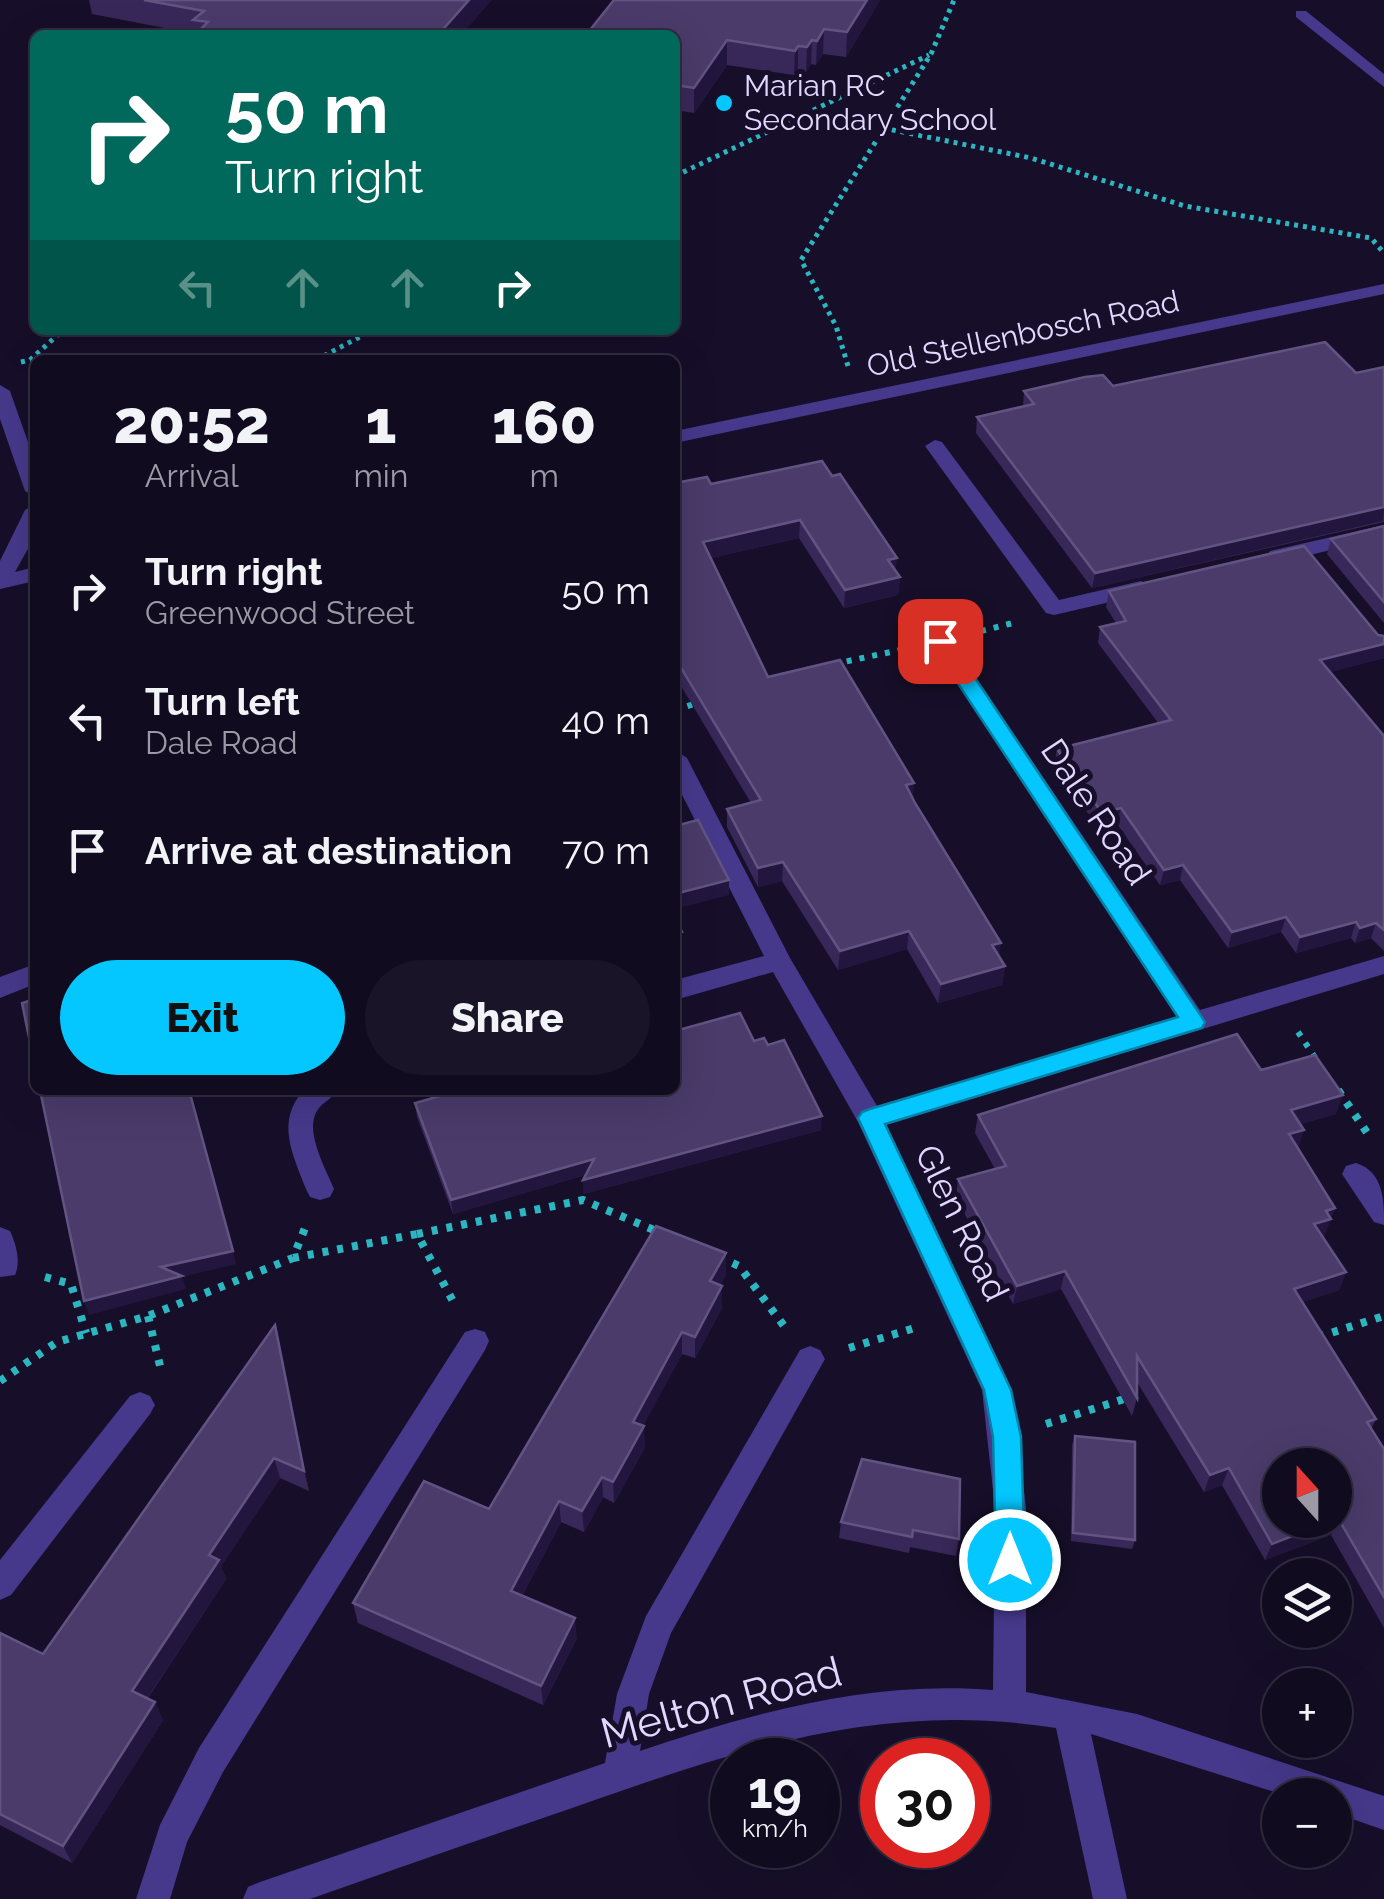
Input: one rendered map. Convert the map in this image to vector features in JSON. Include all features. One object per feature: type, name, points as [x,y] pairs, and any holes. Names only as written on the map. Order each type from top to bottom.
[{"type":"street","points":[[1301,14],[1384,82]]},
{"type":"street","name":"Old Stellenbosch Road","points":[[680,436],[1384,289]]},
{"type":"street","points":[[0,391],[30,475]]},
{"type":"street","points":[[935,446],[1054,608],[1170,581]]},
{"type":"street","points":[[0,581],[30,520]]},
{"type":"street","points":[[1248,563],[1311,556],[1384,531]]},
{"type":"street","points":[[0,581],[30,575]]},
{"type":"street","name":"Dale Road","points":[[940,641],[1194,1022]]},
{"type":"street","name":"Glen Road","points":[[680,768],[779,961],[870,1118],[998,1390],[1007,1437],[1011,1524],[1009,1707]]},
{"type":"street","points":[[680,989],[779,961]]},
{"type":"street","points":[[870,1118],[1384,964]]},
{"type":"street","points":[[0,988],[30,976]]},
{"type":"street","points":[[314,1095],[300,1110],[298,1124],[320,1189]]},
{"type":"street","points":[[1356,1174],[1384,1214]]},
{"type":"street","points":[[152,1899],[172,1837],[211,1760],[475,1341]]},
{"type":"street","points":[[620,1773],[634,1694],[657,1628],[810,1359]]},
{"type":"street","points":[[0,1585],[140,1405]]},
{"type":"street","name":"Melton Road","points":[[260,1899],[620,1773],[800,1718],[939,1704],[1009,1707],[1134,1729],[1280,1778]]},
{"type":"street","points":[[1070,1715],[1110,1899]]},
{"type":"street","name":"Melton Road","points":[[1352,1802],[1384,1812]]},
{"type":"path","points":[[866,397],[842,354],[836,326],[801,260],[930,54],[954,0]]},
{"type":"path","points":[[680,174],[930,54]]},
{"type":"path","points":[[883,128],[1030,158],[1185,206],[1371,238],[1384,254]]},
{"type":"path","points":[[39,355],[58,335]]},
{"type":"path","points":[[326,355],[364,335]]},
{"type":"path","points":[[12,364],[30,361]]},
{"type":"path","points":[[817,668],[1016,622],[1054,608]]},
{"type":"path","points":[[680,708],[711,698]]},
{"type":"path","points":[[1274,998],[1325,1072]]},
{"type":"path","points":[[1336,1087],[1377,1147],[1356,1174]]},
{"type":"path","points":[[293,1258],[320,1189]]},
{"type":"path","points":[[0,1381],[57,1342],[148,1316],[293,1258],[583,1200],[670,1236]]},
{"type":"path","points":[[417,1234],[475,1341]]},
{"type":"path","points":[[704,1251],[739,1266],[810,1359],[922,1326],[977,1342]]},
{"type":"path","points":[[2,1253],[72,1284],[86,1333]]},
{"type":"path","points":[[1308,1340],[1384,1316]]},
{"type":"path","points":[[1007,1437],[1158,1388]]},
{"type":"building","points":[[144,0],[469,0],[442,30],[200,30],[208,22],[193,20],[204,11]]},
{"type":"building","points":[[614,0],[867,0],[847,32],[824,29],[817,41],[812,40],[807,47],[798,46],[795,51],[727,40],[694,88],[680,86],[680,30],[590,30]]},
{"type":"building","points":[[1325,342],[1356,373],[1384,367],[1384,507],[1095,573],[977,417],[1034,404],[1024,391],[1085,377],[1103,375],[1113,386]]},
{"type":"building","points":[[822,461],[832,476],[840,474],[897,558],[888,560],[900,577],[845,590],[800,520],[703,542],[768,677],[840,660],[914,783],[906,785],[915,803],[1001,943],[992,945],[1005,966],[941,984],[909,931],[840,951],[783,862],[758,868],[727,809],[761,800],[680,666],[680,482],[707,477],[711,484]]},
{"type":"building","points":[[1384,526],[1384,602],[1331,539]]},
{"type":"building","points":[[1304,546],[1378,635],[1384,636],[1384,644],[1320,660],[1384,736],[1384,930],[1376,923],[1360,928],[1356,922],[1300,937],[1286,917],[1232,932],[1183,865],[1164,870],[1121,808],[1102,813],[1057,749],[1171,720],[1100,627],[1126,621],[1109,591]]},
{"type":"building","points":[[698,820],[729,880],[680,893],[680,825]]},
{"type":"building","points":[[30,1001],[30,1042],[22,1003]]},
{"type":"building","points":[[740,1013],[754,1041],[764,1038],[768,1045],[784,1040],[822,1116],[583,1180],[594,1159],[451,1200],[415,1103],[440,1095],[680,1095],[680,1030]]},
{"type":"building","points":[[1237,1034],[1261,1070],[1315,1055],[1343,1095],[1291,1110],[1304,1130],[1289,1134],[1335,1208],[1326,1211],[1331,1219],[1314,1224],[1346,1272],[1294,1289],[1376,1419],[1367,1422],[1384,1449],[1384,1597],[1350,1538],[1352,1448],[1262,1448],[1262,1526],[1229,1468],[1210,1475],[1137,1356],[1137,1398],[1065,1271],[1017,1286],[958,1179],[1006,1166],[978,1115]]},
{"type":"building","points":[[41,1095],[190,1095],[233,1251],[161,1267],[182,1276],[84,1301]]},
{"type":"building","points":[[656,1226],[726,1253],[710,1281],[722,1286],[695,1337],[682,1332],[633,1422],[644,1426],[613,1482],[602,1477],[582,1511],[559,1501],[511,1591],[575,1618],[541,1686],[353,1603],[424,1481],[489,1509]]},
{"type":"building","points":[[275,1325],[304,1471],[274,1458],[209,1555],[219,1560],[132,1691],[155,1702],[63,1846],[0,1814],[0,1633],[43,1654]]},
{"type":"building","points":[[1075,1436],[1135,1442],[1135,1540],[1073,1533]]},
{"type":"building","points":[[862,1459],[960,1479],[959,1539],[913,1530],[912,1537],[841,1522]]},
{"type":"place","name":"Marian RC Secondary School","points":[[724,103]]},
{"type":"route","points":[[940,641],[1194,1022],[870,1118],[998,1390],[1007,1437],[1010,1560]]}]
